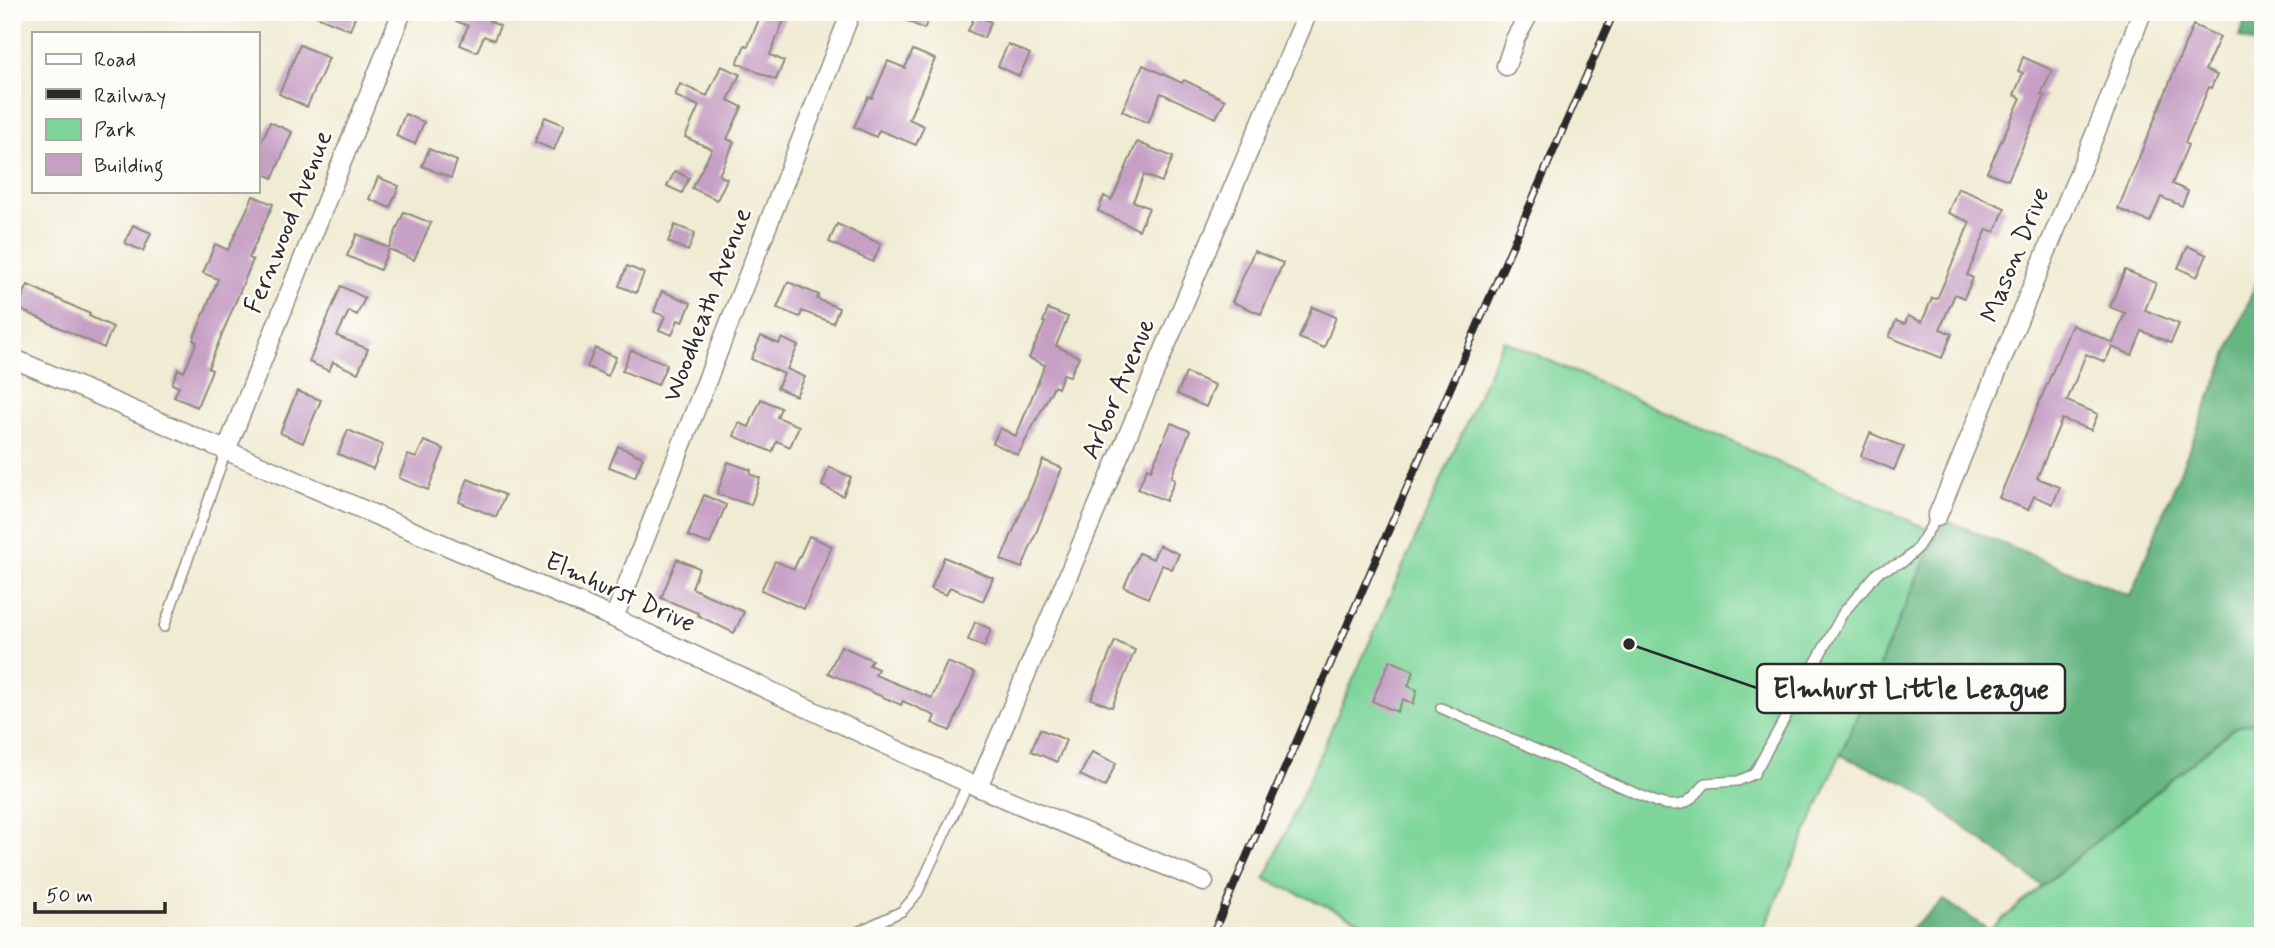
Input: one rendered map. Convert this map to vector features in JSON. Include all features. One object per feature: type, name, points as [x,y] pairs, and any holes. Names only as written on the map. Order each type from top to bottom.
[{"type":"street","name":"Fernwood Avenue","points":[[226,452],[402,12]]},
{"type":"street","name":"Woodheath Avenue","points":[[614,618],[851,12]]},
{"type":"street","name":"Arbor Avenue","points":[[973,785],[1308,12]]},
{"type":"street","points":[[1506,66],[1515,39],[1530,12]]},
{"type":"street","name":"Mason Drive","points":[[1937,517],[2107,105],[2141,12]]},
{"type":"street","name":"Elmhurst Drive","points":[[12,358],[614,618],[973,785],[1204,882]]},
{"type":"lane","points":[[164,627],[226,452]]},
{"type":"lane","points":[[1441,708],[1656,802],[1672,807],[1682,805],[1690,801],[1706,783],[1738,781],[1754,774],[1843,613],[1878,572],[1903,562],[1916,550],[1937,517]]},
{"type":"lane","points":[[849,936],[902,911],[917,894],[973,785]]},
{"type":"green space","points":[[2249,12],[2263,12],[2263,47],[2239,37]]},
{"type":"green space","points":[[2263,266],[2263,721],[2235,727],[2042,886],[1908,784],[1840,755],[1937,533],[1948,521],[2130,596]]},
{"type":"green space","points":[[1503,340],[1937,533],[1761,936],[1394,936],[1265,879]]},
{"type":"green space","points":[[2263,721],[2263,936],[1982,936],[2235,727]]},
{"type":"green space","points":[[1944,900],[1989,930],[1982,936],[1903,936]]},
{"type":"building","points":[[307,12],[357,12],[350,30]]},
{"type":"building","points":[[435,12],[493,12],[489,21],[500,26],[494,40],[484,36],[477,52],[460,45],[468,26]]},
{"type":"building","points":[[762,12],[787,12],[770,55],[784,61],[776,80],[737,63],[745,45],[748,46]]},
{"type":"building","points":[[890,12],[932,12],[924,29]]},
{"type":"building","points":[[975,15],[991,22],[984,38],[968,31]]},
{"type":"building","points":[[2193,25],[2220,37],[2205,70],[2217,75],[2211,88],[2209,87],[2185,143],[2188,145],[2172,184],[2188,191],[2182,206],[2161,197],[2150,222],[2118,209]]},
{"type":"building","points":[[1008,44],[1030,54],[1019,76],[998,66]]},
{"type":"building","points":[[300,45],[329,58],[307,107],[279,94]]},
{"type":"building","points":[[913,50],[935,59],[909,119],[924,126],[916,145],[879,130],[876,137],[854,127],[868,97],[872,98],[888,61],[905,68]]},
{"type":"building","points":[[2023,57],[2052,70],[2041,95],[2045,96],[2008,180],[1987,172],[2021,98],[2014,95],[2023,73],[2018,71]]},
{"type":"building","points":[[1143,65],[1182,83],[1184,80],[1225,100],[1216,118],[1161,93],[1148,123],[1122,111]]},
{"type":"building","points":[[721,66],[740,74],[728,100],[742,107],[727,139],[734,142],[719,175],[727,179],[717,200],[692,188],[712,149],[685,137],[699,106],[675,96],[680,84],[707,96]]},
{"type":"building","points":[[405,114],[424,122],[415,144],[396,136]]},
{"type":"building","points":[[545,117],[564,125],[554,150],[535,142]]},
{"type":"building","points":[[270,122],[292,132],[273,178],[259,172],[259,147]]},
{"type":"building","points":[[1137,142],[1173,157],[1162,182],[1144,175],[1133,201],[1149,208],[1139,230],[1098,211],[1104,196],[1111,200],[1115,193]]},
{"type":"building","points":[[429,149],[457,161],[451,178],[422,166]]},
{"type":"building","points":[[675,171],[689,178],[682,193],[667,186]]},
{"type":"building","points":[[378,177],[399,186],[390,208],[369,199]]},
{"type":"building","points":[[1958,188],[2005,208],[1995,232],[1987,229],[1967,275],[1973,278],[1964,298],[1955,294],[1940,329],[1952,334],[1942,358],[1889,337],[1896,321],[1905,324],[1908,316],[1922,322],[1932,298],[1937,299],[1970,222],[1948,213]]},
{"type":"building","points":[[253,196],[273,204],[249,258],[253,260],[208,368],[212,370],[197,407],[174,397],[179,387],[172,384],[178,369],[184,372],[197,342],[193,340],[218,279],[203,273],[215,244],[228,250]]},
{"type":"building","points":[[404,212],[431,223],[414,260],[389,249],[380,270],[347,256],[357,234],[389,248]]},
{"type":"building","points":[[837,224],[881,244],[873,262],[829,242]]},
{"type":"building","points":[[133,225],[151,233],[143,251],[125,243]]},
{"type":"building","points":[[675,225],[695,233],[688,251],[668,242]]},
{"type":"building","points":[[2188,246],[2207,255],[2197,277],[2178,268]]},
{"type":"building","points":[[1254,251],[1283,263],[1261,314],[1232,302]]},
{"type":"building","points":[[627,266],[644,273],[636,293],[619,286]]},
{"type":"building","points":[[2125,270],[2156,283],[2145,310],[2179,324],[2171,343],[2142,331],[2132,355],[2112,347],[2105,362],[2086,354],[2067,401],[2098,414],[2091,430],[2062,419],[2037,478],[2060,487],[2053,504],[2034,496],[2028,510],[1999,498],[2072,325],[2113,343],[2125,313],[2110,307]]},
{"type":"building","points":[[788,282],[819,295],[817,299],[839,308],[833,323],[802,311],[800,317],[777,308]]},
{"type":"building","points":[[28,285],[113,327],[104,348],[17,308]]},
{"type":"building","points":[[341,286],[365,298],[357,315],[349,311],[337,336],[368,349],[358,373],[333,362],[329,371],[309,362]]},
{"type":"building","points":[[662,291],[691,303],[683,322],[678,320],[672,335],[659,330],[665,316],[654,312]]},
{"type":"building","points":[[1312,307],[1336,317],[1324,348],[1299,338]]},
{"type":"building","points":[[1048,309],[1068,317],[1056,346],[1079,357],[1070,376],[1063,374],[1058,388],[1054,386],[1018,455],[993,443],[1000,428],[1016,436],[1045,365],[1029,358],[1045,323],[1043,322]]},
{"type":"building","points":[[761,336],[779,344],[782,338],[798,346],[787,369],[805,377],[796,396],[777,388],[784,374],[751,359]]},
{"type":"building","points":[[595,348],[616,357],[608,376],[587,367]]},
{"type":"building","points":[[631,350],[667,364],[658,385],[622,371]]},
{"type":"building","points":[[1186,373],[1215,385],[1206,407],[1177,394]]},
{"type":"building","points":[[297,391],[321,400],[303,443],[280,433]]},
{"type":"building","points":[[761,399],[781,408],[777,417],[799,426],[790,447],[777,441],[772,452],[734,436],[739,423],[749,427]]},
{"type":"building","points":[[1171,423],[1190,431],[1171,478],[1175,480],[1166,501],[1138,489],[1147,468],[1151,470]]},
{"type":"building","points":[[348,430],[383,445],[373,469],[338,454]]},
{"type":"building","points":[[1870,433],[1904,447],[1894,470],[1861,456]]},
{"type":"building","points":[[424,441],[444,449],[428,490],[399,478],[408,455],[416,458]]},
{"type":"building","points":[[618,446],[643,457],[635,477],[609,467]]},
{"type":"building","points":[[1043,460],[1062,468],[1022,568],[1001,560]]},
{"type":"building","points":[[728,462],[751,470],[750,474],[760,478],[751,505],[717,494]]},
{"type":"building","points":[[829,467],[851,477],[843,496],[822,486]]},
{"type":"building","points":[[468,479],[505,495],[496,517],[459,502]]},
{"type":"building","points":[[704,495],[726,505],[710,544],[688,536]]},
{"type":"building","points":[[809,536],[832,546],[804,609],[761,590],[775,561],[794,569]]},
{"type":"building","points":[[1159,545],[1179,554],[1172,569],[1162,565],[1148,598],[1124,587],[1139,553],[1153,559]]},
{"type":"building","points":[[944,557],[993,578],[983,601],[950,587],[946,595],[931,589]]},
{"type":"building","points":[[677,559],[699,568],[692,588],[744,612],[734,633],[697,615],[698,613],[661,598]]},
{"type":"building","points":[[975,622],[991,629],[984,647],[968,640]]},
{"type":"building","points":[[1115,641],[1135,650],[1112,707],[1091,699]]},
{"type":"building","points":[[841,646],[872,660],[869,665],[878,669],[875,675],[932,698],[947,662],[975,673],[950,731],[932,723],[935,716],[903,701],[901,705],[828,673]]},
{"type":"building","points":[[1390,660],[1414,671],[1408,686],[1417,690],[1413,704],[1403,699],[1397,712],[1372,701]]},
{"type":"building","points":[[1040,729],[1066,740],[1057,762],[1031,751]]},
{"type":"building","points":[[1092,752],[1116,763],[1105,787],[1080,775]]},
{"type":"railway","points":[[1212,936],[1614,12]]},
{"type":"place","name":"Elmhurst Little League","points":[[1629,644]]}]
